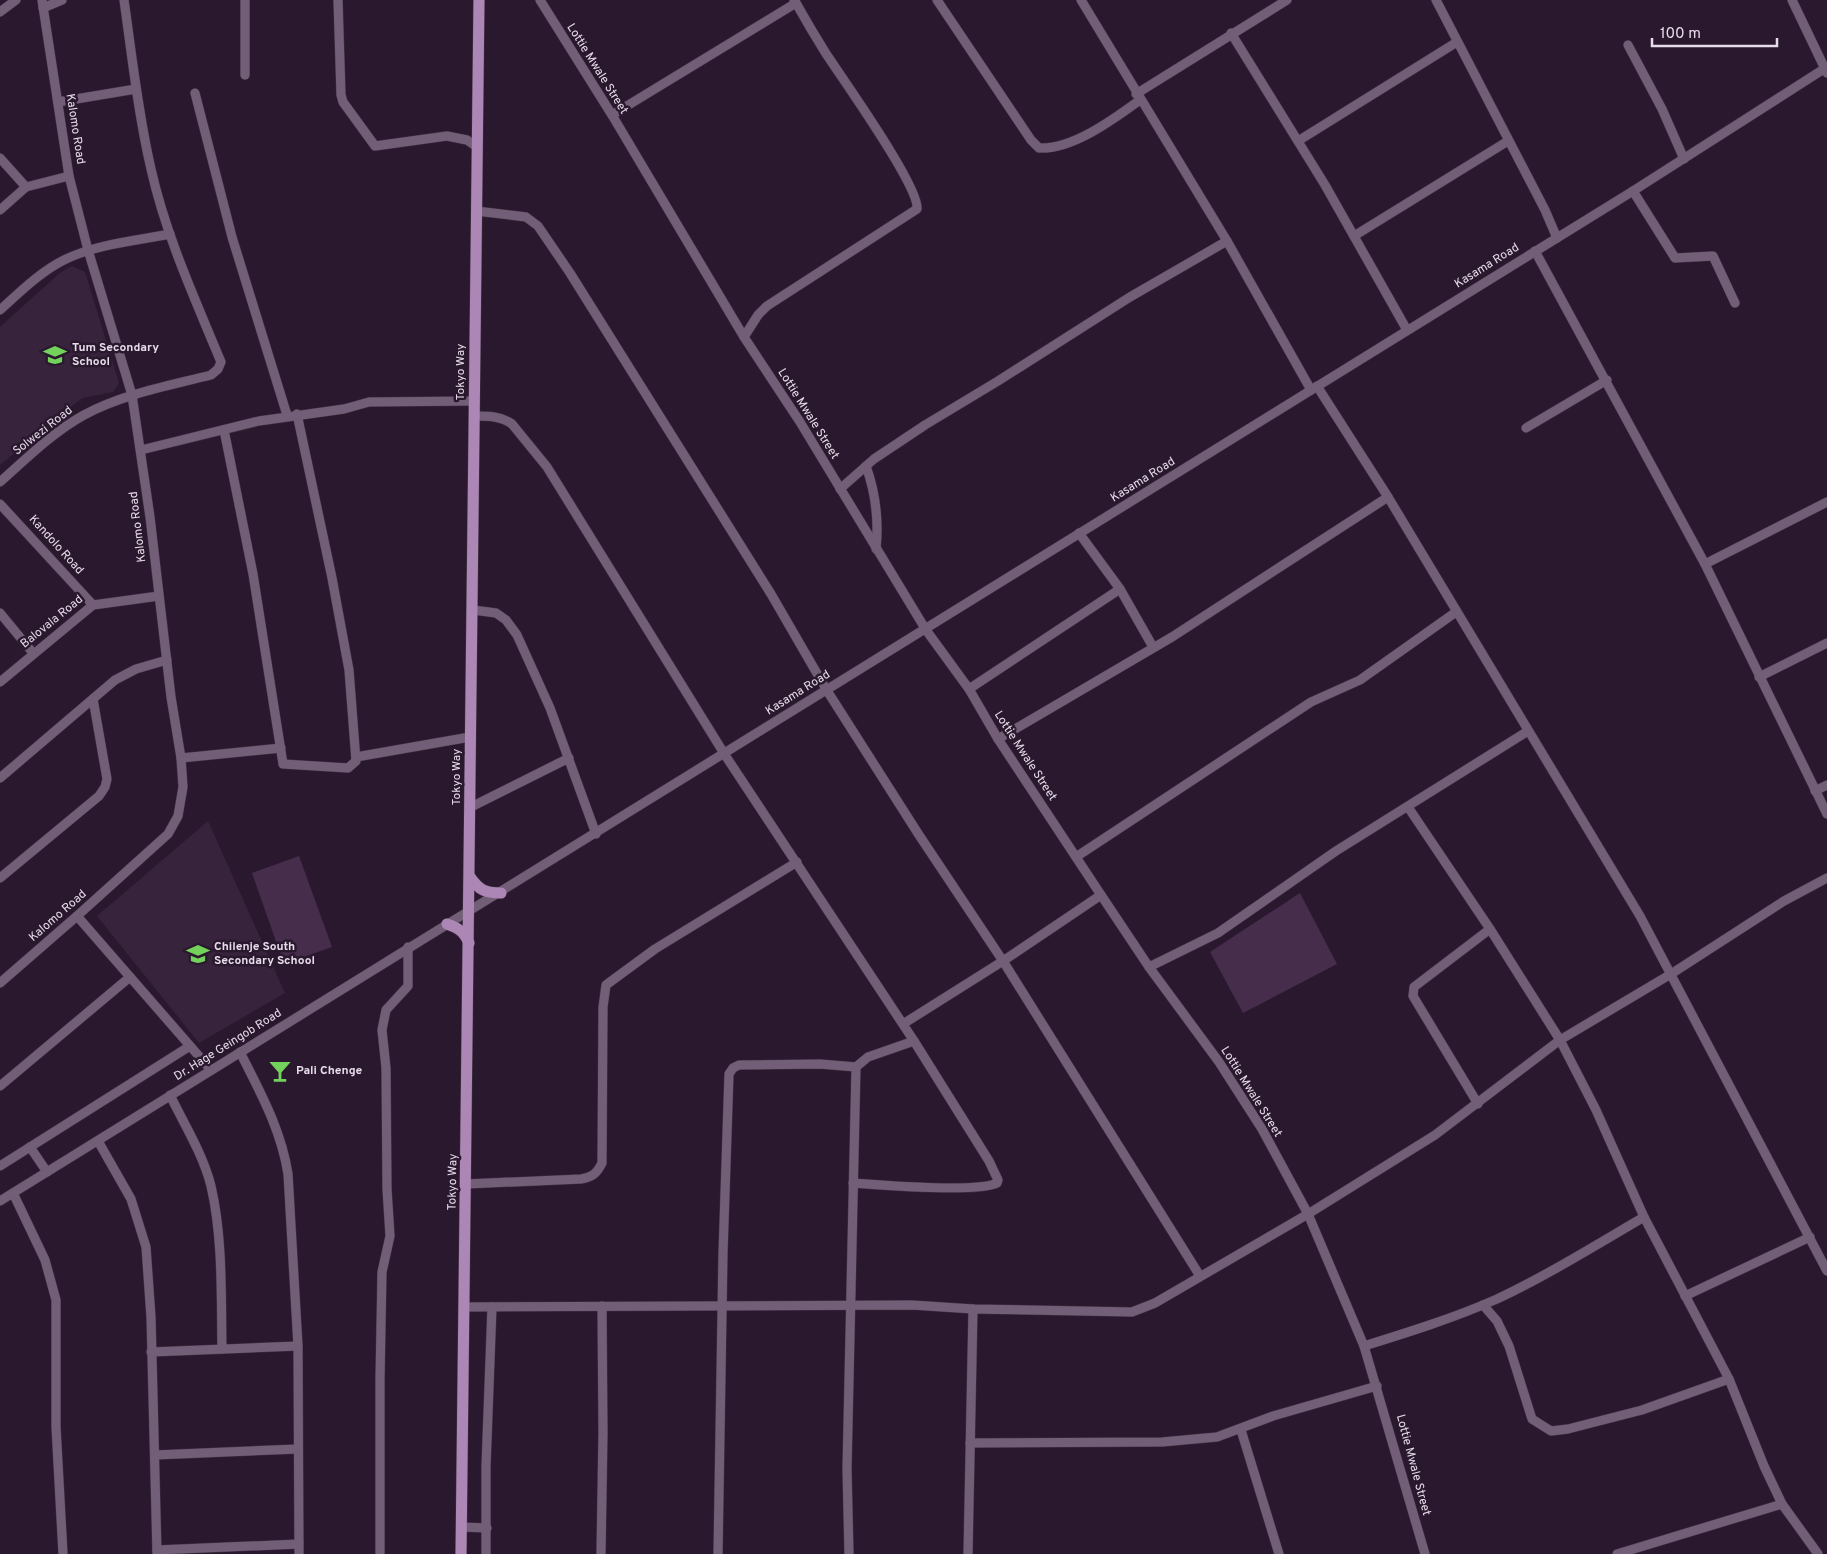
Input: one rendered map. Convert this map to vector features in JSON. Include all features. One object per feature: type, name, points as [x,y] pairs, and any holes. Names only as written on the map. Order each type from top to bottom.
[{"type":"main road","name":"Tokyo Way","points":[[461,1554],[470,911],[470,737],[479,0]]},
{"type":"main road","points":[[470,877],[477,888],[488,893],[500,893]]},
{"type":"main road","points":[[447,924],[457,927],[465,934],[469,943]]},
{"type":"street","points":[[0,12],[16,0]]},
{"type":"street","points":[[42,4],[62,0]]},
{"type":"street","points":[[0,310],[47,270],[64,259],[88,250],[170,234],[151,170],[136,89],[124,0]]},
{"type":"street","points":[[245,0],[245,75]]},
{"type":"street","points":[[338,0],[341,94],[343,102],[375,146],[447,136],[467,140],[477,147]]},
{"type":"street","name":"Lottie Mwale Street","points":[[540,0],[612,115],[744,338],[800,422],[926,630],[968,689],[1101,895],[1149,966],[1219,1062],[1262,1130],[1308,1214],[1364,1346],[1425,1554]]},
{"type":"street","points":[[937,0],[1031,140],[1039,148],[1060,145],[1100,127],[1138,97],[1231,33],[1287,0]]},
{"type":"street","points":[[1081,0],[1314,388],[1388,497],[1640,916],[1827,1272]]},
{"type":"street","points":[[1436,0],[1545,210],[1557,238]]},
{"type":"street","points":[[1792,0],[1826,70]]},
{"type":"street","points":[[612,115],[795,1],[824,51],[884,141],[915,196],[918,209],[767,306],[758,315],[744,338]]},
{"type":"street","name":"Kalomo Road","points":[[0,983],[78,916],[168,834],[178,816],[183,787],[181,758],[141,450],[132,395],[88,250],[69,176],[42,4]]},
{"type":"street","points":[[1231,33],[1298,141],[1407,330]]},
{"type":"street","points":[[1298,141],[1457,42]]},
{"type":"street","points":[[1628,46],[1662,109],[1684,159]]},
{"type":"street","name":"Kasama Road","points":[[470,911],[725,755],[826,689],[926,630],[1826,70]]},
{"type":"street","points":[[58,102],[136,89]]},
{"type":"street","points":[[195,93],[232,237],[287,415]]},
{"type":"street","points":[[1354,236],[1508,141]]},
{"type":"street","points":[[0,158],[26,187]]},
{"type":"street","points":[[0,210],[26,187],[69,176]]},
{"type":"street","points":[[1634,191],[1675,258],[1713,256],[1736,303]]},
{"type":"street","points":[[476,211],[526,217],[538,226],[570,273],[766,585],[826,689],[919,835],[1003,961],[1200,1276]]},
{"type":"street","name":"Solwezi Road","points":[[0,482],[62,429],[84,415],[132,395],[211,375],[218,370],[221,362],[170,234]]},
{"type":"street","points":[[840,489],[866,466],[924,425],[998,381],[1130,297],[1227,241]]},
{"type":"street","points":[[1535,251],[1607,380],[1705,564],[1827,814]]},
{"type":"street","points":[[1526,428],[1607,380]]},
{"type":"street","points":[[141,450],[287,415],[344,409],[382,401],[474,401]]},
{"type":"street","points":[[224,430],[253,574],[283,764],[348,768],[353,765],[356,757],[349,670],[332,578],[297,414]]},
{"type":"street","points":[[475,416],[505,419],[512,424],[547,467],[725,755],[914,1041],[989,1161],[996,1174],[997,1183],[989,1186],[962,1187],[853,1183]]},
{"type":"street","points":[[866,466],[874,487],[878,525],[876,549]]},
{"type":"street","points":[[998,738],[1254,585],[1388,497]]},
{"type":"street","points":[[1705,564],[1827,502]]},
{"type":"street","name":"Kandolo Road","points":[[0,504],[93,605]]},
{"type":"street","points":[[1080,533],[1120,589],[1153,647]]},
{"type":"street","points":[[968,689],[1120,589]]},
{"type":"street","name":"Balovala Road","points":[[0,682],[93,605],[159,596]]},
{"type":"street","points":[[473,610],[496,613],[506,620],[517,635],[550,708],[596,834]]},
{"type":"street","points":[[1076,857],[1311,702],[1360,680],[1456,612]]},
{"type":"street","points":[[0,613],[33,653]]},
{"type":"street","points":[[1759,677],[1827,643]]},
{"type":"street","points":[[0,778],[115,680],[126,674],[167,660]]},
{"type":"street","points":[[0,878],[86,807],[105,787],[107,779],[93,699]]},
{"type":"street","points":[[1149,966],[1218,933],[1336,851],[1528,731]]},
{"type":"street","points":[[356,757],[470,737]]},
{"type":"street","points":[[181,758],[281,748]]},
{"type":"street","points":[[471,807],[569,758]]},
{"type":"street","points":[[1815,790],[1827,785]]},
{"type":"street","points":[[1408,807],[1490,929],[1560,1040],[1596,1110],[1644,1217],[1729,1378],[1764,1466],[1782,1504],[1818,1554]]},
{"type":"street","points":[[466,1184],[582,1180],[591,1178],[602,1163],[603,1016],[606,985],[655,949],[797,862]]},
{"type":"street","points":[[464,1307],[912,1305],[973,1309],[1132,1312],[1166,1297],[1308,1214],[1435,1135],[1560,1040],[1671,974],[1784,901],[1827,878]]},
{"type":"street","points":[[902,1024],[1003,961],[1101,895]]},
{"type":"street","name":"Dr. Hage Geingob Road","points":[[0,1201],[408,947],[470,911]]},
{"type":"street","points":[[78,916],[211,1070]]},
{"type":"street","points":[[1478,1104],[1413,996],[1414,986],[1490,929]]},
{"type":"street","points":[[380,1554],[382,1272],[390,1236],[387,1189],[386,1068],[382,1030],[386,1010],[408,986],[408,947]]},
{"type":"street","points":[[0,1086],[130,977]]},
{"type":"street","points":[[718,1554],[722,1307],[729,1074],[733,1068],[739,1065],[820,1064],[856,1067],[868,1058],[914,1041]]},
{"type":"street","points":[[0,1166],[190,1046]]},
{"type":"street","points":[[240,1052],[274,1119],[284,1147],[291,1219],[298,1346],[299,1554]]},
{"type":"street","points":[[849,1554],[847,1469],[849,1305],[853,1255],[856,1067]]},
{"type":"street","points":[[170,1095],[210,1184],[215,1208],[219,1256],[222,1349]]},
{"type":"street","points":[[98,1141],[132,1199],[141,1228],[149,1274],[157,1552],[299,1544]]},
{"type":"street","points":[[30,1147],[46,1172]]},
{"type":"street","points":[[13,1193],[45,1260],[56,1300],[56,1427],[63,1554]]},
{"type":"street","points":[[1364,1346],[1483,1305],[1539,1278],[1644,1217]]},
{"type":"street","points":[[1685,1296],[1810,1237]]},
{"type":"street","points":[[1483,1305],[1496,1321],[1509,1346],[1532,1419],[1551,1431],[1568,1429],[1642,1410],[1729,1378]]},
{"type":"street","points":[[601,1554],[604,1433],[602,1306]]},
{"type":"street","points":[[486,1554],[486,1466],[492,1307]]},
{"type":"street","points":[[968,1554],[973,1309]]},
{"type":"street","points":[[151,1352],[298,1346]]},
{"type":"street","points":[[970,1443],[1162,1442],[1217,1437],[1241,1430],[1274,1416],[1377,1386]]},
{"type":"street","points":[[1241,1430],[1279,1554]]},
{"type":"street","points":[[155,1455],[298,1449]]},
{"type":"street","points":[[1617,1554],[1782,1504]]},
{"type":"street","points":[[461,1528],[487,1528]]},
{"type":"shaded area","name":"Tum Secondary School","points":[[72,266],[85,272],[119,383],[113,392],[82,398],[0,465],[0,327],[61,272]]},
{"type":"shaded area","name":"Chilenje South Secondary School","points":[[208,821],[285,993],[199,1043],[97,916]]},
{"type":"shaded area","points":[[299,856],[332,947],[284,964],[252,873]]},
{"type":"shaded area","points":[[1300,893],[1337,964],[1243,1013],[1210,952]]},
{"type":"place","name":"Tum Secondary School","points":[[55,355]]},
{"type":"place","name":"Chilenje South Secondary School","points":[[198,954]]},
{"type":"place","name":"Pali Chenge","points":[[280,1071]]}]
